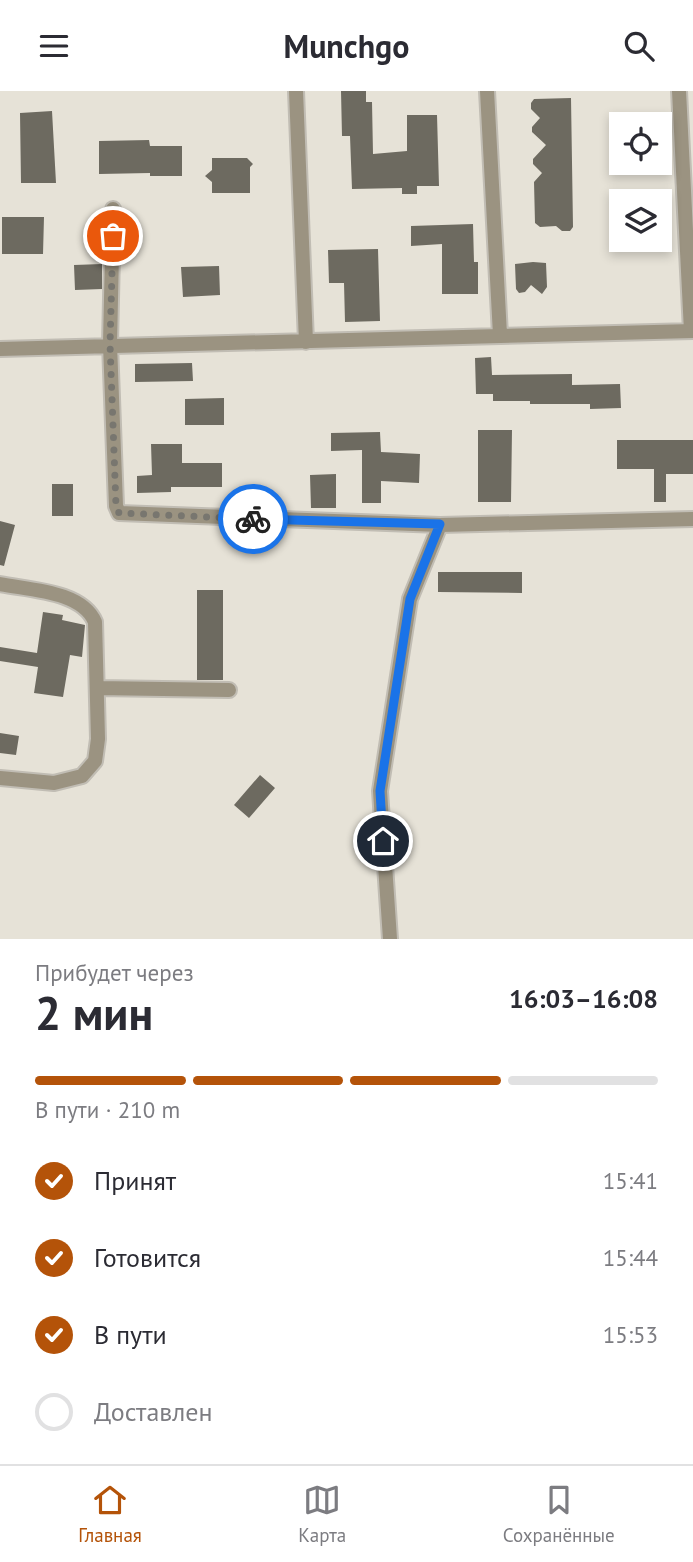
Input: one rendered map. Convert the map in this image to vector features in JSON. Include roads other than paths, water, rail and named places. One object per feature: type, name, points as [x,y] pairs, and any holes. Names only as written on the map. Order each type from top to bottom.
[{"type":"street","points":[[296,91],[306,342]]},
{"type":"street","points":[[487,91],[500,335]]},
{"type":"street","points":[[0,349],[110,344],[306,342],[692,331],[680,91]]},
{"type":"street","points":[[113,209],[110,344],[116,506],[119,513],[440,524],[693,519]]},
{"type":"street","points":[[390,939],[380,791],[410,599],[440,524]]},
{"type":"street","points":[[0,584],[78,602],[90,611],[95,622],[97,688],[95,761],[82,776],[54,783],[0,778]]},
{"type":"street","points":[[97,688],[229,691]]}]
